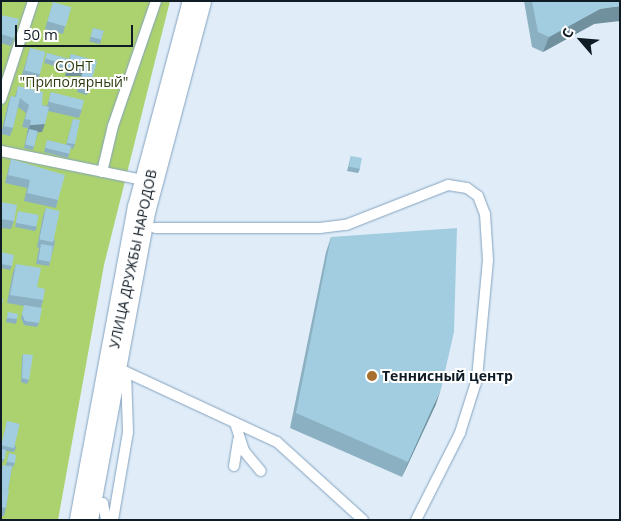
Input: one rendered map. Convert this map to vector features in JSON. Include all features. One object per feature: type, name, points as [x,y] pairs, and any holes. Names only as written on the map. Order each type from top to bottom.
[{"type":"main road","name":"УЛИЦА ДРУЖБЫ НАРОДОВ","points":[[101,516],[148,181],[197,1]]},
{"type":"main road","name":"УЛИЦА ДРУЖБЫ НАРОДОВ","points":[[101,516],[126,372],[155,228],[214,1]]},
{"type":"lane","points":[[1,99],[33,1]]},
{"type":"lane","points":[[102,172],[113,126],[156,1]]},
{"type":"lane","points":[[1,151],[148,181]]},
{"type":"lane","points":[[155,228],[320,228],[346,225],[448,185],[467,188],[478,196],[485,214],[488,260],[476,379],[460,433],[416,520]]},
{"type":"lane","points":[[126,372],[235,423],[297,456],[363,520]]},
{"type":"lane","points":[[234,466],[238,440],[235,423]]},
{"type":"lane","points":[[238,440],[261,470]]},
{"type":"green space","name":"СОНТ \"Приполярный\"","points":[[1,1],[170,1],[104,265],[58,520],[1,520]]},
{"type":"building","points":[[532,1],[620,1],[620,6],[600,9],[549,37],[538,32]]},
{"type":"building","points":[[53,2],[71,7],[66,26],[47,21]]},
{"type":"building","points":[[1,15],[19,19],[14,38],[1,34]]},
{"type":"building","points":[[93,28],[104,31],[101,40],[91,37]]},
{"type":"building","points":[[30,48],[46,52],[40,74],[24,70]]},
{"type":"building","points":[[47,53],[69,59],[68,65],[45,59]]},
{"type":"building","points":[[71,54],[97,61],[90,87],[80,84],[84,68],[68,68]]},
{"type":"building","points":[[18,86],[43,92],[42,105],[49,107],[45,124],[30,125],[31,120],[25,119],[29,105],[20,98],[13,128],[4,126],[11,96],[16,97]]},
{"type":"building","points":[[51,92],[84,100],[82,110],[49,102]]},
{"type":"building","points":[[73,119],[80,120],[75,144],[67,143]]},
{"type":"building","points":[[29,129],[38,131],[34,147],[25,145]]},
{"type":"building","points":[[47,140],[71,146],[69,154],[45,148]]},
{"type":"building","points":[[351,156],[362,158],[360,169],[349,167]]},
{"type":"building","points":[[11,159],[65,175],[58,200],[27,193],[30,180],[8,175]]},
{"type":"building","points":[[1,202],[17,205],[14,221],[1,219]]},
{"type":"building","points":[[46,208],[60,211],[53,242],[39,239]]},
{"type":"building","points":[[18,211],[39,215],[36,227],[16,223]]},
{"type":"building","name":"Теннисный центр","points":[[457,228],[454,332],[441,389],[408,462],[296,413],[331,237]]},
{"type":"building","points":[[41,244],[53,246],[50,262],[38,260]]},
{"type":"building","points":[[1,252],[14,255],[12,266],[1,264]]},
{"type":"building","points":[[16,264],[41,268],[37,287],[45,289],[43,300],[10,295]]},
{"type":"building","points":[[24,305],[42,308],[39,323],[25,321],[22,314]]},
{"type":"building","points":[[8,312],[18,314],[17,319],[7,318]]},
{"type":"building","points":[[23,354],[33,355],[29,380],[22,378]]},
{"type":"building","points":[[7,421],[20,424],[14,448],[1,445]]},
{"type":"building","points":[[1,449],[6,450],[5,459],[1,459]]},
{"type":"building","points":[[9,453],[16,455],[15,463],[7,462]]},
{"type":"building","points":[[3,465],[12,466],[8,490],[1,489]]},
{"type":"building","points":[[1,489],[9,490],[6,508],[1,507]]},
{"type":"place","name":"Теннисный центр","points":[[372,376]]}]
